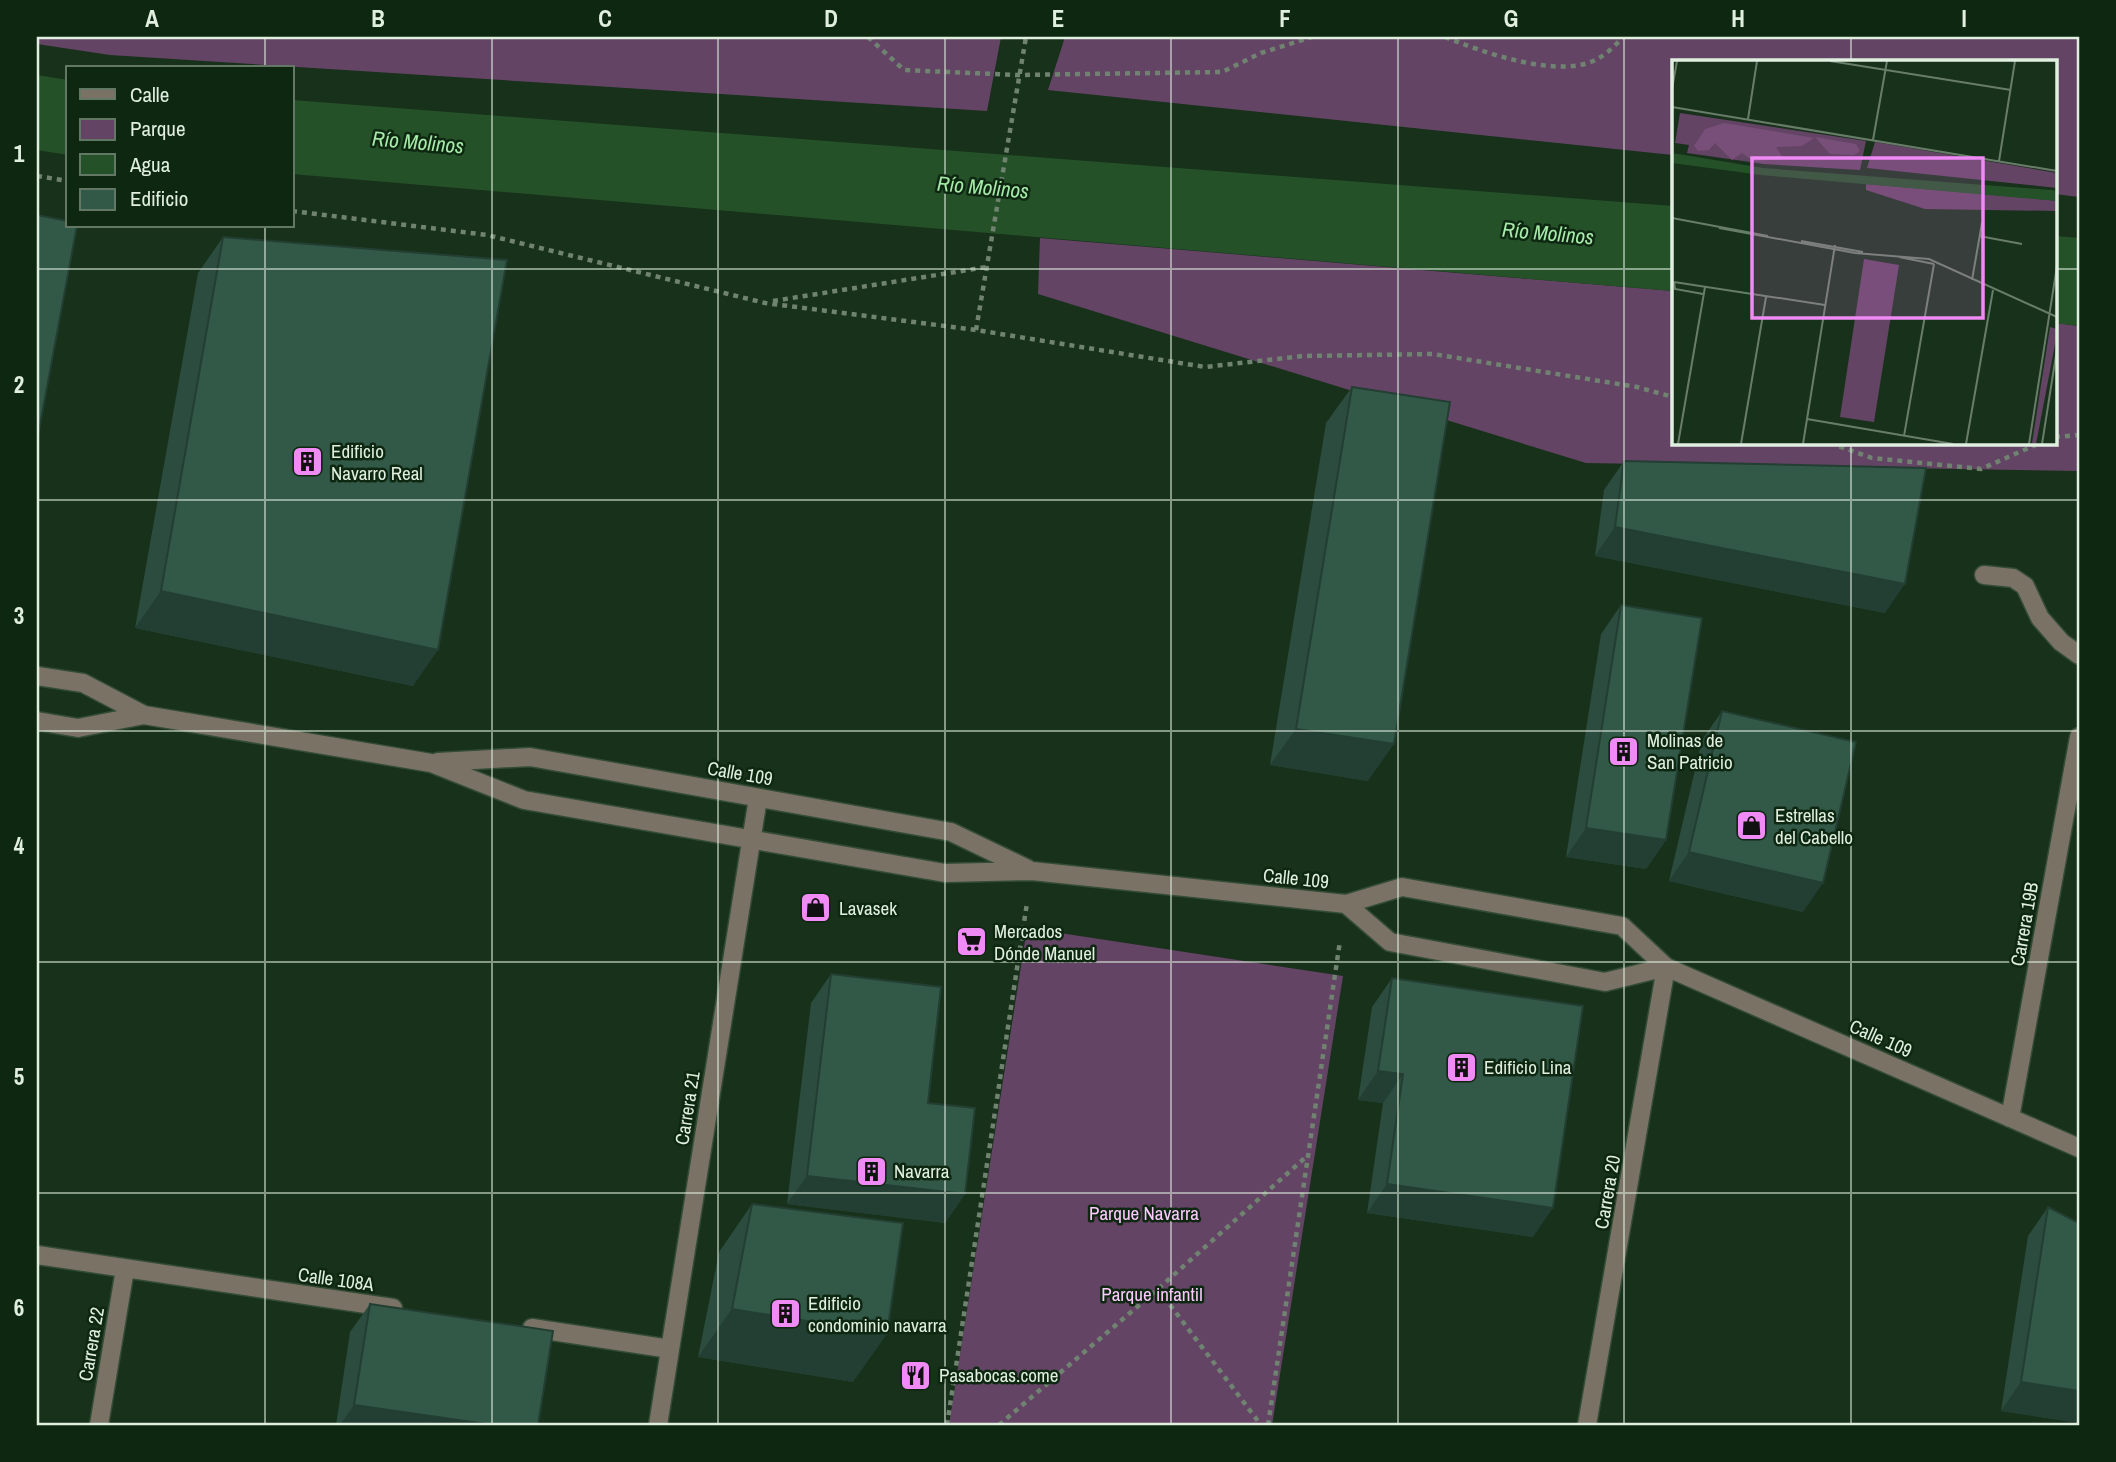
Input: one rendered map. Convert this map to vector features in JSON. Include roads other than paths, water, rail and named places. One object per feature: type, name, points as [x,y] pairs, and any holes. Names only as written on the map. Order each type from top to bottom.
[{"type":"street","points":[[1984,575],[2013,578],[2025,586],[2040,618],[2061,642],[2079,655]]},
{"type":"street","name":"Calle 109","points":[[37,676],[83,683],[144,715],[431,763],[524,800],[945,873],[1032,871],[1346,904],[1402,887],[1622,926],[1666,967],[2079,1148]]},
{"type":"street","name":"Calle 109","points":[[37,721],[78,728],[144,715]]},
{"type":"street","name":"Carrera 19B","points":[[2010,1118],[2079,737]]},
{"type":"street","name":"Calle 109","points":[[431,763],[530,757],[951,832],[1032,871]]},
{"type":"street","name":"Carrera 21","points":[[658,1425],[758,798]]},
{"type":"street","name":"Calle 109","points":[[1346,904],[1390,943],[1605,982],[1666,967]]},
{"type":"street","name":"Carrera 20","points":[[1587,1425],[1666,967]]},
{"type":"street","name":"Calle 108A","points":[[37,1255],[415,1311]]},
{"type":"street","name":"Carrera 22","points":[[99,1425],[125,1269]]},
{"type":"street","points":[[512,1325],[670,1349]]},
{"type":"water","points":[[37,75],[66,80],[66,155],[37,150]]},
{"type":"water","name":"Río Molinos","points":[[294,100],[1672,206],[1672,291],[294,174]]},
{"type":"water","points":[[2056,236],[2079,238],[2079,326],[2056,323]]},
{"type":"place","name":"Edificio Navarro Real","points":[[308,462]]},
{"type":"place","name":"Molinas de San Patricio","points":[[1624,751]]},
{"type":"place","name":"Estrellas del Cabello","points":[[1752,826]]},
{"type":"place","name":"Lavasek","points":[[816,908]]},
{"type":"place","name":"Mercados Dónde Manuel","points":[[971,942]]},
{"type":"place","name":"Edificio Lina","points":[[1461,1067]]},
{"type":"place","name":"Navarra","points":[[871,1171]]},
{"type":"place","name":"Edificio condominio navarra","points":[[785,1314]]},
{"type":"place","name":"Pasabocas.come","points":[[916,1375]]},
{"type":"park label","name":"Parque Navarra","points":[[1144,1213]]},
{"type":"park label","name":"Parque infantil","points":[[1152,1294]]}]
